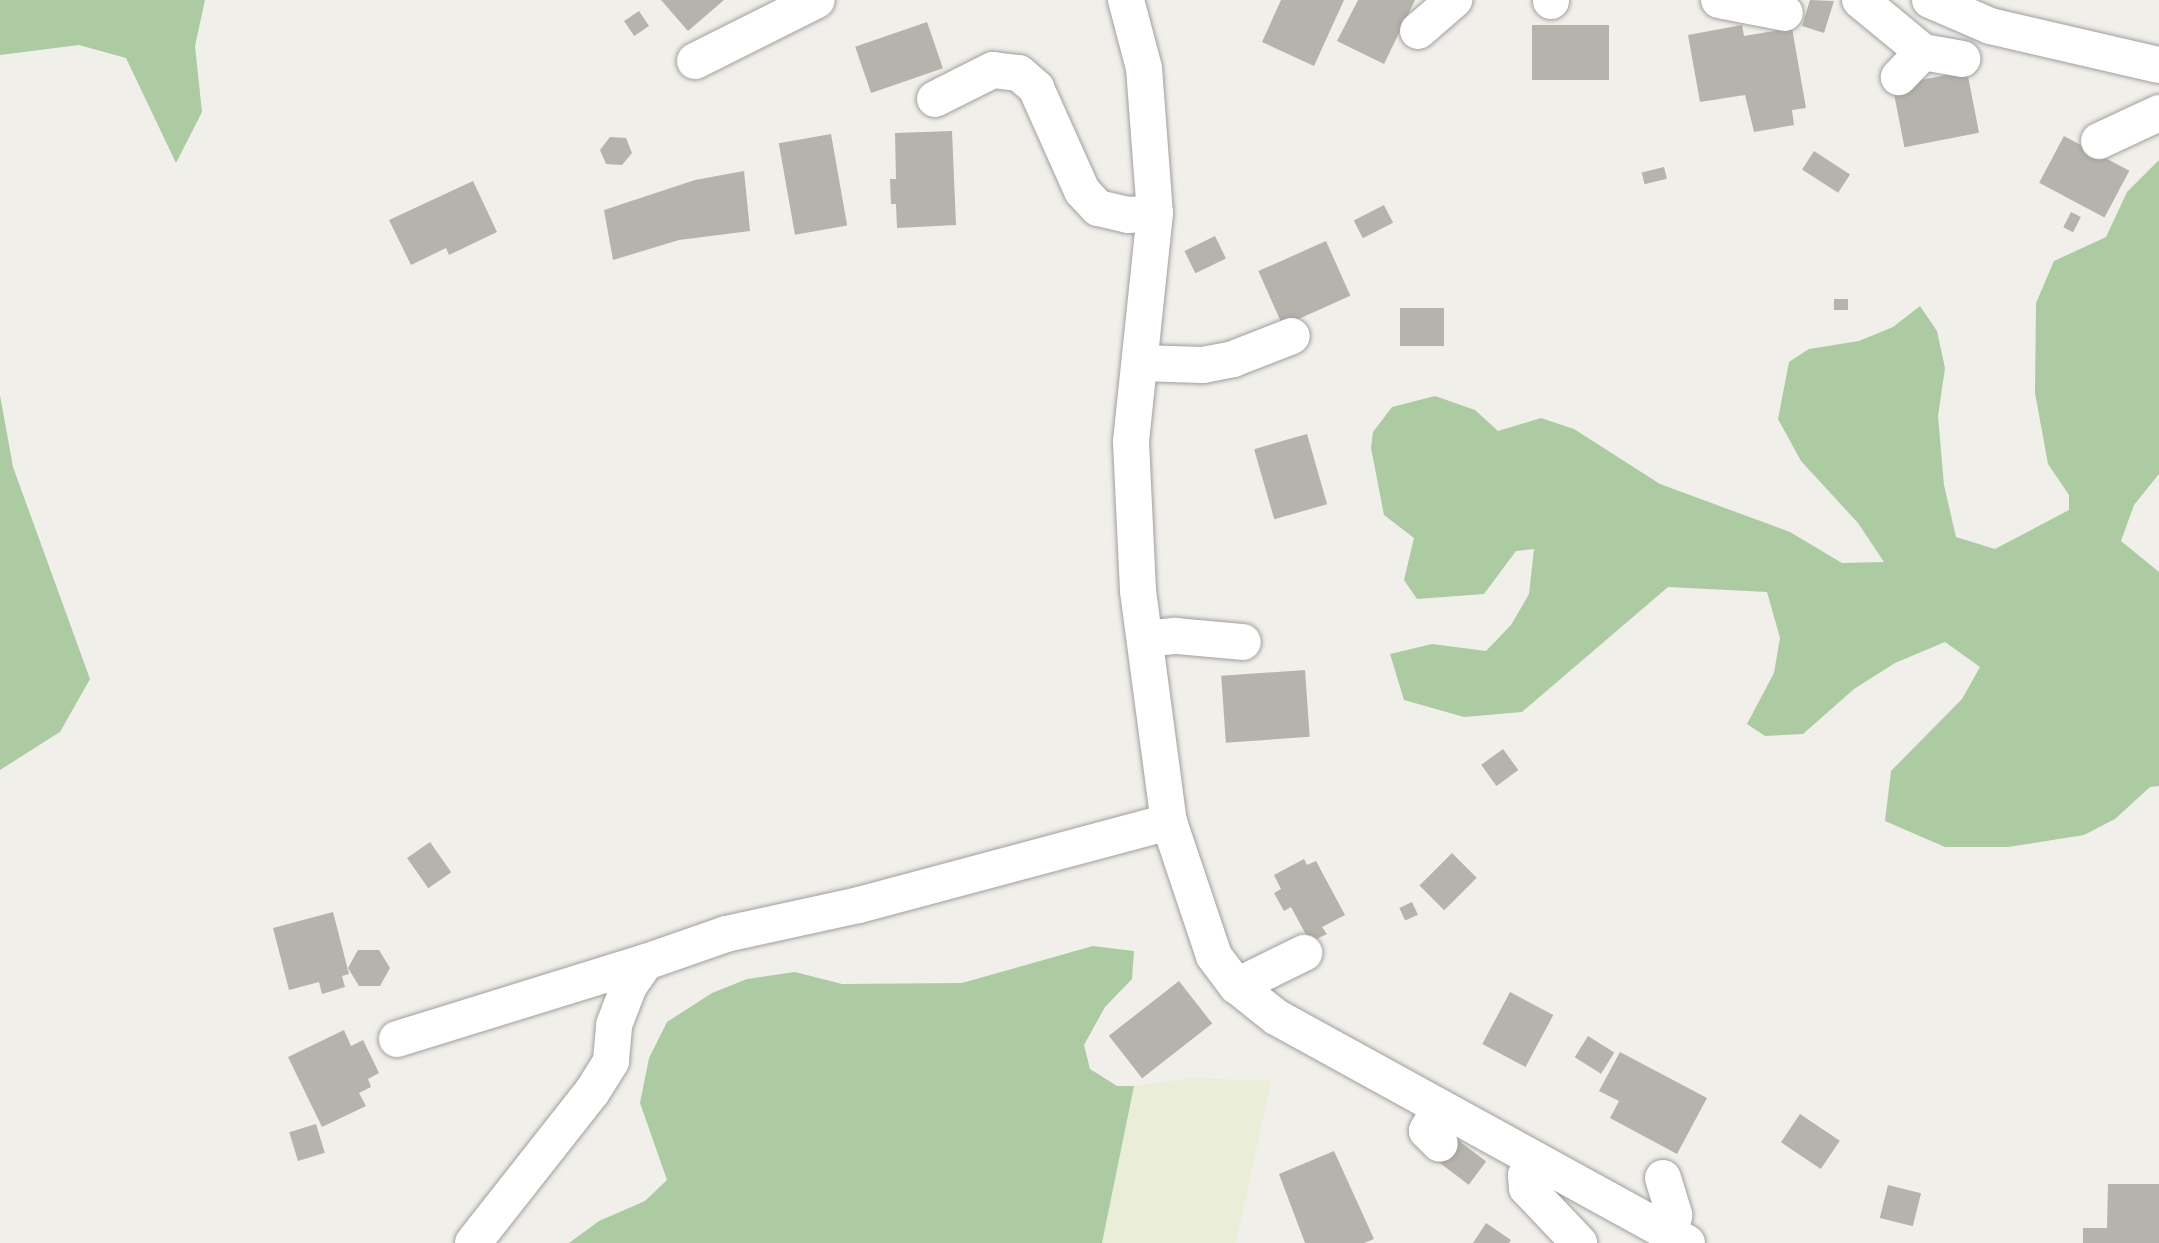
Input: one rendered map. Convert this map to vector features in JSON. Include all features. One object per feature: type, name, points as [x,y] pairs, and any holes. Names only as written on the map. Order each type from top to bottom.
[{"type":"street","points":[[695,61],[817,0]]},
{"type":"street","points":[[1126,0],[1144,68],[1155,213],[1131,442],[1145,639],[1169,822],[1214,956],[1237,986],[1276,1017],[1439,1127],[1533,1162],[1679,1239]]},
{"type":"street","points":[[1418,31],[1454,0]]},
{"type":"street","points":[[1719,0],[1785,13]]},
{"type":"street","points":[[1860,0],[1911,64],[1962,59]]},
{"type":"street","points":[[1930,0],[1990,26],[2159,65]]},
{"type":"street","points":[[935,99],[993,70],[1019,73],[1036,88],[1082,191],[1098,208],[1128,215],[1155,213]]},
{"type":"street","points":[[2099,141],[2159,113]]},
{"type":"street","points":[[1140,363],[1218,362],[1292,336]]},
{"type":"street","points":[[1145,639],[1176,636],[1243,642]]},
{"type":"street","points":[[397,1039],[726,934],[859,905],[1169,822]]},
{"type":"street","points":[[1237,986],[1304,953]]},
{"type":"street","points":[[473,1243],[611,1061],[614,1025],[629,986],[646,962]]},
{"type":"street","points":[[1533,1162],[1526,1175],[1527,1188],[1579,1243]]},
{"type":"street","points":[[1663,1178],[1679,1239]]},
{"type":"green space","points":[[0,0],[205,0],[195,46],[202,112],[176,163],[126,58],[79,45],[0,55]]},
{"type":"green space","points":[[2159,160],[2159,474],[2134,505],[2121,541],[2159,572],[2159,786],[2150,787],[2115,819],[2084,835],[2008,847],[1945,847],[1885,821],[1891,771],[1962,699],[1980,667],[1945,642],[1895,663],[1854,689],[1803,734],[1765,736],[1747,724],[1774,673],[1780,638],[1767,592],[1668,587],[1522,712],[1464,717],[1404,700],[1390,654],[1432,644],[1486,651],[1511,625],[1529,594],[1534,549],[1516,551],[1484,594],[1417,599],[1404,580],[1414,538],[1384,515],[1371,448],[1373,432],[1392,407],[1435,396],[1475,410],[1498,431],[1541,418],[1574,429],[1660,484],[1790,532],[1842,563],[1884,562],[1858,523],[1801,461],[1778,419],[1789,362],[1809,349],[1859,341],[1893,327],[1920,306],[1937,331],[1945,368],[1938,416],[1944,485],[1956,537],[1995,549],[2069,510],[2069,495],[2048,464],[2035,393],[2036,303],[2054,261],[2106,237],[2127,192]]},
{"type":"green space","points":[[0,395],[13,467],[90,679],[60,732],[0,770]]},
{"type":"green space","points":[[1093,946],[1134,951],[1132,979],[1105,1007],[1084,1045],[1090,1069],[1117,1086],[1134,1086],[1102,1243],[569,1243],[599,1221],[645,1201],[667,1180],[640,1103],[649,1058],[667,1022],[712,993],[747,979],[795,972],[842,984],[962,983]]},
{"type":"green space","points":[[1192,1078],[1271,1081],[1236,1243],[1102,1243],[1134,1086]]},
{"type":"building","points":[[661,0],[724,0],[688,31]]},
{"type":"building","points":[[1281,0],[1344,0],[1314,66],[1262,42]]},
{"type":"building","points":[[1358,0],[1415,0],[1384,64],[1337,41]]},
{"type":"building","points":[[1810,0],[1834,1],[1824,33],[1802,26]]},
{"type":"building","points":[[639,11],[649,26],[634,36],[624,21]]},
{"type":"building","points":[[927,22],[943,68],[871,93],[855,47]]},
{"type":"building","points":[[1532,25],[1609,25],[1609,80],[1532,80]]},
{"type":"building","points":[[1742,25],[1744,36],[1792,28],[1806,108],[1792,110],[1794,125],[1754,132],[1745,95],[1700,102],[1688,35]]},
{"type":"building","points":[[1967,71],[1979,133],[1904,147],[1892,86]]},
{"type":"building","points":[[952,131],[956,225],[897,228],[896,204],[891,204],[890,179],[896,179],[895,133]]},
{"type":"building","points":[[831,134],[847,226],[795,235],[779,143]]},
{"type":"building","points":[[2064,136],[2129,171],[2104,218],[2039,183]]},
{"type":"building","points":[[610,137],[626,138],[632,153],[622,165],[606,164],[600,150]]},
{"type":"building","points":[[1814,151],[1850,174],[1838,193],[1802,169]]},
{"type":"building","points":[[1664,167],[1667,179],[1645,184],[1642,173]]},
{"type":"building","points":[[744,171],[750,231],[679,240],[613,260],[604,210],[695,180]]},
{"type":"building","points":[[473,181],[497,232],[449,255],[446,248],[411,265],[389,220]]},
{"type":"building","points":[[1384,205],[1393,223],[1363,238],[1354,220]]},
{"type":"building","points":[[2071,212],[2081,217],[2073,232],[2063,227]]},
{"type":"building","points":[[1215,236],[1226,258],[1195,273],[1184,251]]},
{"type":"building","points":[[1326,241],[1350,296],[1283,326],[1258,271]]},
{"type":"building","points":[[1834,299],[1848,299],[1848,310],[1834,310]]},
{"type":"building","points":[[1400,308],[1444,308],[1444,346],[1400,346]]},
{"type":"building","points":[[1307,434],[1327,504],[1274,519],[1254,449]]},
{"type":"building","points":[[1305,670],[1310,737],[1226,743],[1221,676]]},
{"type":"building","points":[[1503,749],[1518,770],[1496,786],[1481,765]]},
{"type":"building","points":[[430,842],[451,872],[428,888],[407,858]]},
{"type":"building","points":[[1452,853],[1477,878],[1444,910],[1419,886]]},
{"type":"building","points":[[1304,859],[1307,865],[1316,861],[1345,915],[1322,927],[1327,934],[1310,942],[1291,907],[1284,911],[1274,893],[1281,889],[1274,875]]},
{"type":"building","points":[[1412,902],[1418,915],[1405,921],[1399,908]]},
{"type":"building","points":[[333,912],[349,974],[342,976],[345,987],[322,994],[319,982],[289,990],[273,928]]},
{"type":"building","points":[[358,950],[379,950],[390,968],[380,986],[359,986],[348,968]]},
{"type":"building","points":[[1179,981],[1212,1024],[1142,1078],[1109,1036]]},
{"type":"building","points":[[1510,992],[1553,1015],[1526,1067],[1482,1044]]},
{"type":"building","points":[[344,1030],[351,1046],[363,1040],[379,1073],[368,1079],[371,1087],[359,1093],[366,1106],[322,1127],[288,1057]]},
{"type":"building","points":[[1588,1036],[1614,1052],[1601,1074],[1575,1057]]},
{"type":"building","points":[[1620,1052],[1707,1098],[1677,1154],[1610,1118],[1619,1101],[1599,1091]]},
{"type":"building","points":[[1800,1114],[1840,1141],[1821,1169],[1781,1142]]},
{"type":"building","points":[[316,1124],[325,1153],[298,1161],[289,1132]]},
{"type":"building","points":[[1455,1138],[1486,1161],[1469,1185],[1438,1161]]},
{"type":"building","points":[[1334,1151],[1374,1239],[1364,1243],[1305,1243],[1279,1174]]},
{"type":"building","points":[[2108,1184],[2159,1184],[2159,1243],[2083,1243],[2083,1228],[2107,1228]]},
{"type":"building","points":[[1888,1185],[1921,1193],[1913,1226],[1880,1218]]},
{"type":"building","points":[[1486,1223],[1511,1240],[1509,1243],[1473,1243]]}]
